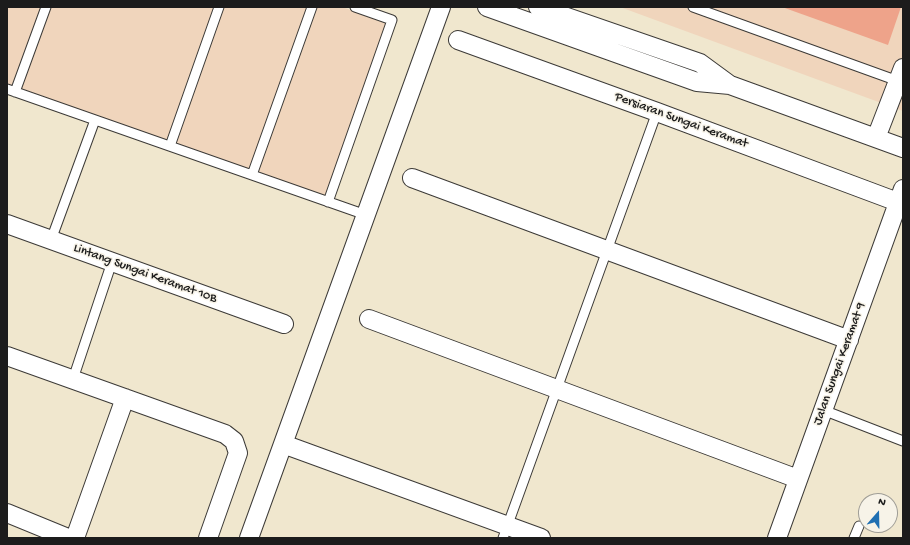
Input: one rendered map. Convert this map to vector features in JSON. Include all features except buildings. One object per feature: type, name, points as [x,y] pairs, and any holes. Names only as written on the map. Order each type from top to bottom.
[{"type":"street","points":[[249,538],[441,7]]},
{"type":"street","points":[[487,7],[697,82],[730,85],[903,148]]},
{"type":"street","points":[[538,7],[700,63],[730,85]]},
{"type":"street","name":"Persiaran Sungai Keramat","points":[[458,40],[901,199]]},
{"type":"street","points":[[876,138],[900,74]]},
{"type":"street","points":[[412,178],[849,340]]},
{"type":"street","name":"Jalan Sungai Keramat 9","points":[[777,538],[901,199]]},
{"type":"street","name":"Lintang Sungai Keramat 10B","points":[[7,224],[284,324]]},
{"type":"street","points":[[369,319],[798,479]]},
{"type":"street","points":[[8,358],[73,379],[225,434],[234,441],[238,453],[208,538]]},
{"type":"street","points":[[75,538],[125,398]]},
{"type":"street","points":[[283,444],[505,532],[540,538]]},
{"type":"street","points":[[7,513],[68,538]]},
{"type":"lane","points":[[46,7],[11,91],[366,215]]},
{"type":"lane","points":[[170,146],[219,7]]},
{"type":"lane","points":[[252,175],[312,7]]},
{"type":"lane","points":[[328,202],[392,20],[355,7]]},
{"type":"lane","points":[[692,7],[900,74]]},
{"type":"lane","points":[[505,532],[657,112]]},
{"type":"lane","points":[[51,240],[95,120]]},
{"type":"lane","points":[[73,379],[112,262]]},
{"type":"lane","points":[[823,410],[903,441]]},
{"type":"lane","points":[[854,538],[858,528]]},
{"type":"shaded area","points":[[7,7],[342,7],[386,22],[325,196],[7,85]]},
{"type":"shaded area","points":[[620,7],[903,7],[903,111]]}]
